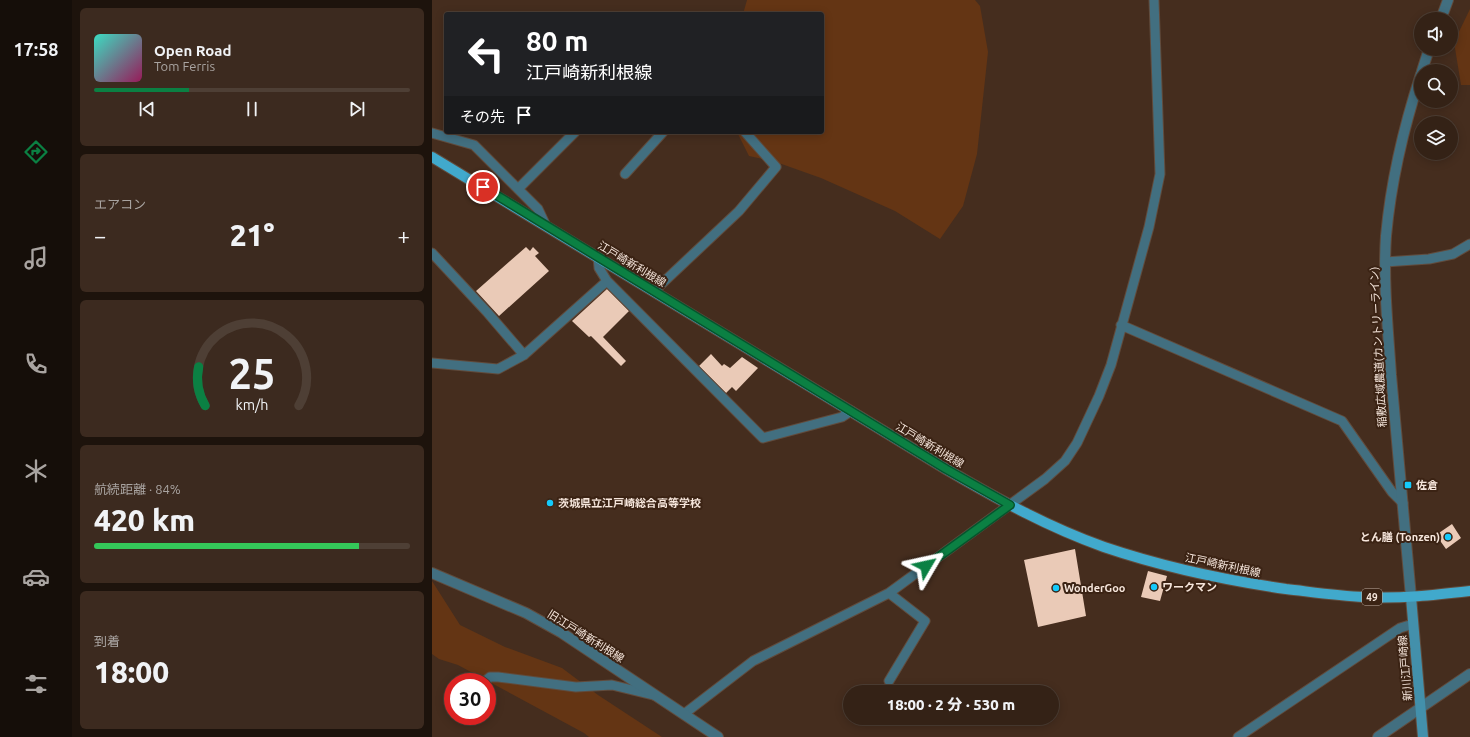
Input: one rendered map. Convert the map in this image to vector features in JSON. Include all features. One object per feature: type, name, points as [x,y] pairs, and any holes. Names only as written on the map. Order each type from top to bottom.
[{"type":"main road","name":"江戸崎新利根線","points":[[432,157],[946,469],[1010,505],[1072,534],[1136,557],[1218,578],[1333,595],[1365,598],[1411,597],[1470,591]]},
{"type":"main road","name":"新川江戸崎線","points":[[1411,597],[1423,737]]},
{"type":"street","points":[[684,714],[753,661],[889,593],[1045,479],[1065,461],[1077,443],[1099,396],[1108,371],[1149,227],[1160,174],[1154,0]]},
{"type":"street","points":[[1443,12],[1448,0]]},
{"type":"street","name":"稲敷広域農道(カントリーライン)","points":[[1411,597],[1395,429],[1387,321],[1385,262],[1386,235],[1392,193],[1403,133],[1414,97]]},
{"type":"street","points":[[432,133],[474,145],[538,209],[546,226]]},
{"type":"street","points":[[518,189],[573,134]]},
{"type":"street","points":[[625,174],[661,134]]},
{"type":"street","points":[[654,291],[738,211],[776,167],[747,134]]},
{"type":"street","points":[[1385,262],[1429,259],[1453,254],[1470,244]]},
{"type":"street","points":[[432,253],[487,312],[524,355]]},
{"type":"street","points":[[598,257],[599,268],[607,281],[763,438],[842,417],[851,411]]},
{"type":"street","points":[[432,363],[498,369],[524,355],[607,281]]},
{"type":"street","points":[[1121,325],[1342,421],[1392,492],[1403,503]]},
{"type":"street","name":"旧江戸崎新利根線","points":[[432,574],[526,613],[562,633],[718,737]]},
{"type":"street","points":[[889,593],[925,621],[889,681]]},
{"type":"street","points":[[1238,737],[1400,628],[1413,624]]},
{"type":"street","points":[[1378,737],[1470,674]]},
{"type":"street","points":[[496,677],[576,687],[612,685],[658,696]]},
{"type":"shaded area","points":[[747,0],[975,0],[980,6],[988,52],[977,154],[963,206],[940,239],[895,211],[821,178],[776,162],[749,156],[738,134],[824,134],[824,12],[744,12]]},
{"type":"shaded area","points":[[1470,9],[1470,85],[1461,85],[1456,56],[1458,56],[1458,34]]},
{"type":"shaded area","points":[[432,581],[460,625],[505,647],[562,668],[598,695],[662,737],[589,737],[496,686],[496,673],[473,673],[458,665],[439,659],[432,654]]},
{"type":"building","points":[[526,247],[530,251],[533,247],[539,253],[535,256],[549,271],[499,316],[476,291]]},
{"type":"building","points":[[607,289],[629,311],[603,337],[626,361],[621,366],[591,336],[589,337],[572,321]]},
{"type":"building","points":[[711,354],[722,366],[724,364],[730,368],[742,357],[758,368],[736,391],[732,387],[726,393],[699,366]]},
{"type":"building","name":"とん膳 (Tonzen)","points":[[1452,524],[1461,538],[1446,549],[1436,535]]},
{"type":"building","name":"WonderGoo","points":[[1075,549],[1086,616],[1038,627],[1024,560]]},
{"type":"building","name":"ワークマン","points":[[1148,571],[1167,576],[1160,601],[1141,597]]},
{"type":"place","name":"佐倉","points":[[1408,485]]},
{"type":"place","name":"茨城県立江戸崎総合高等学校","points":[[550,503]]},
{"type":"place","name":"とん膳 (Tonzen)","points":[[1448,537]]},
{"type":"place","name":"ワークマン","points":[[1154,587]]},
{"type":"place","name":"WonderGoo","points":[[1056,588]]},
{"type":"route","points":[[483,187],[946,469],[1010,505],[926,566]]}]
